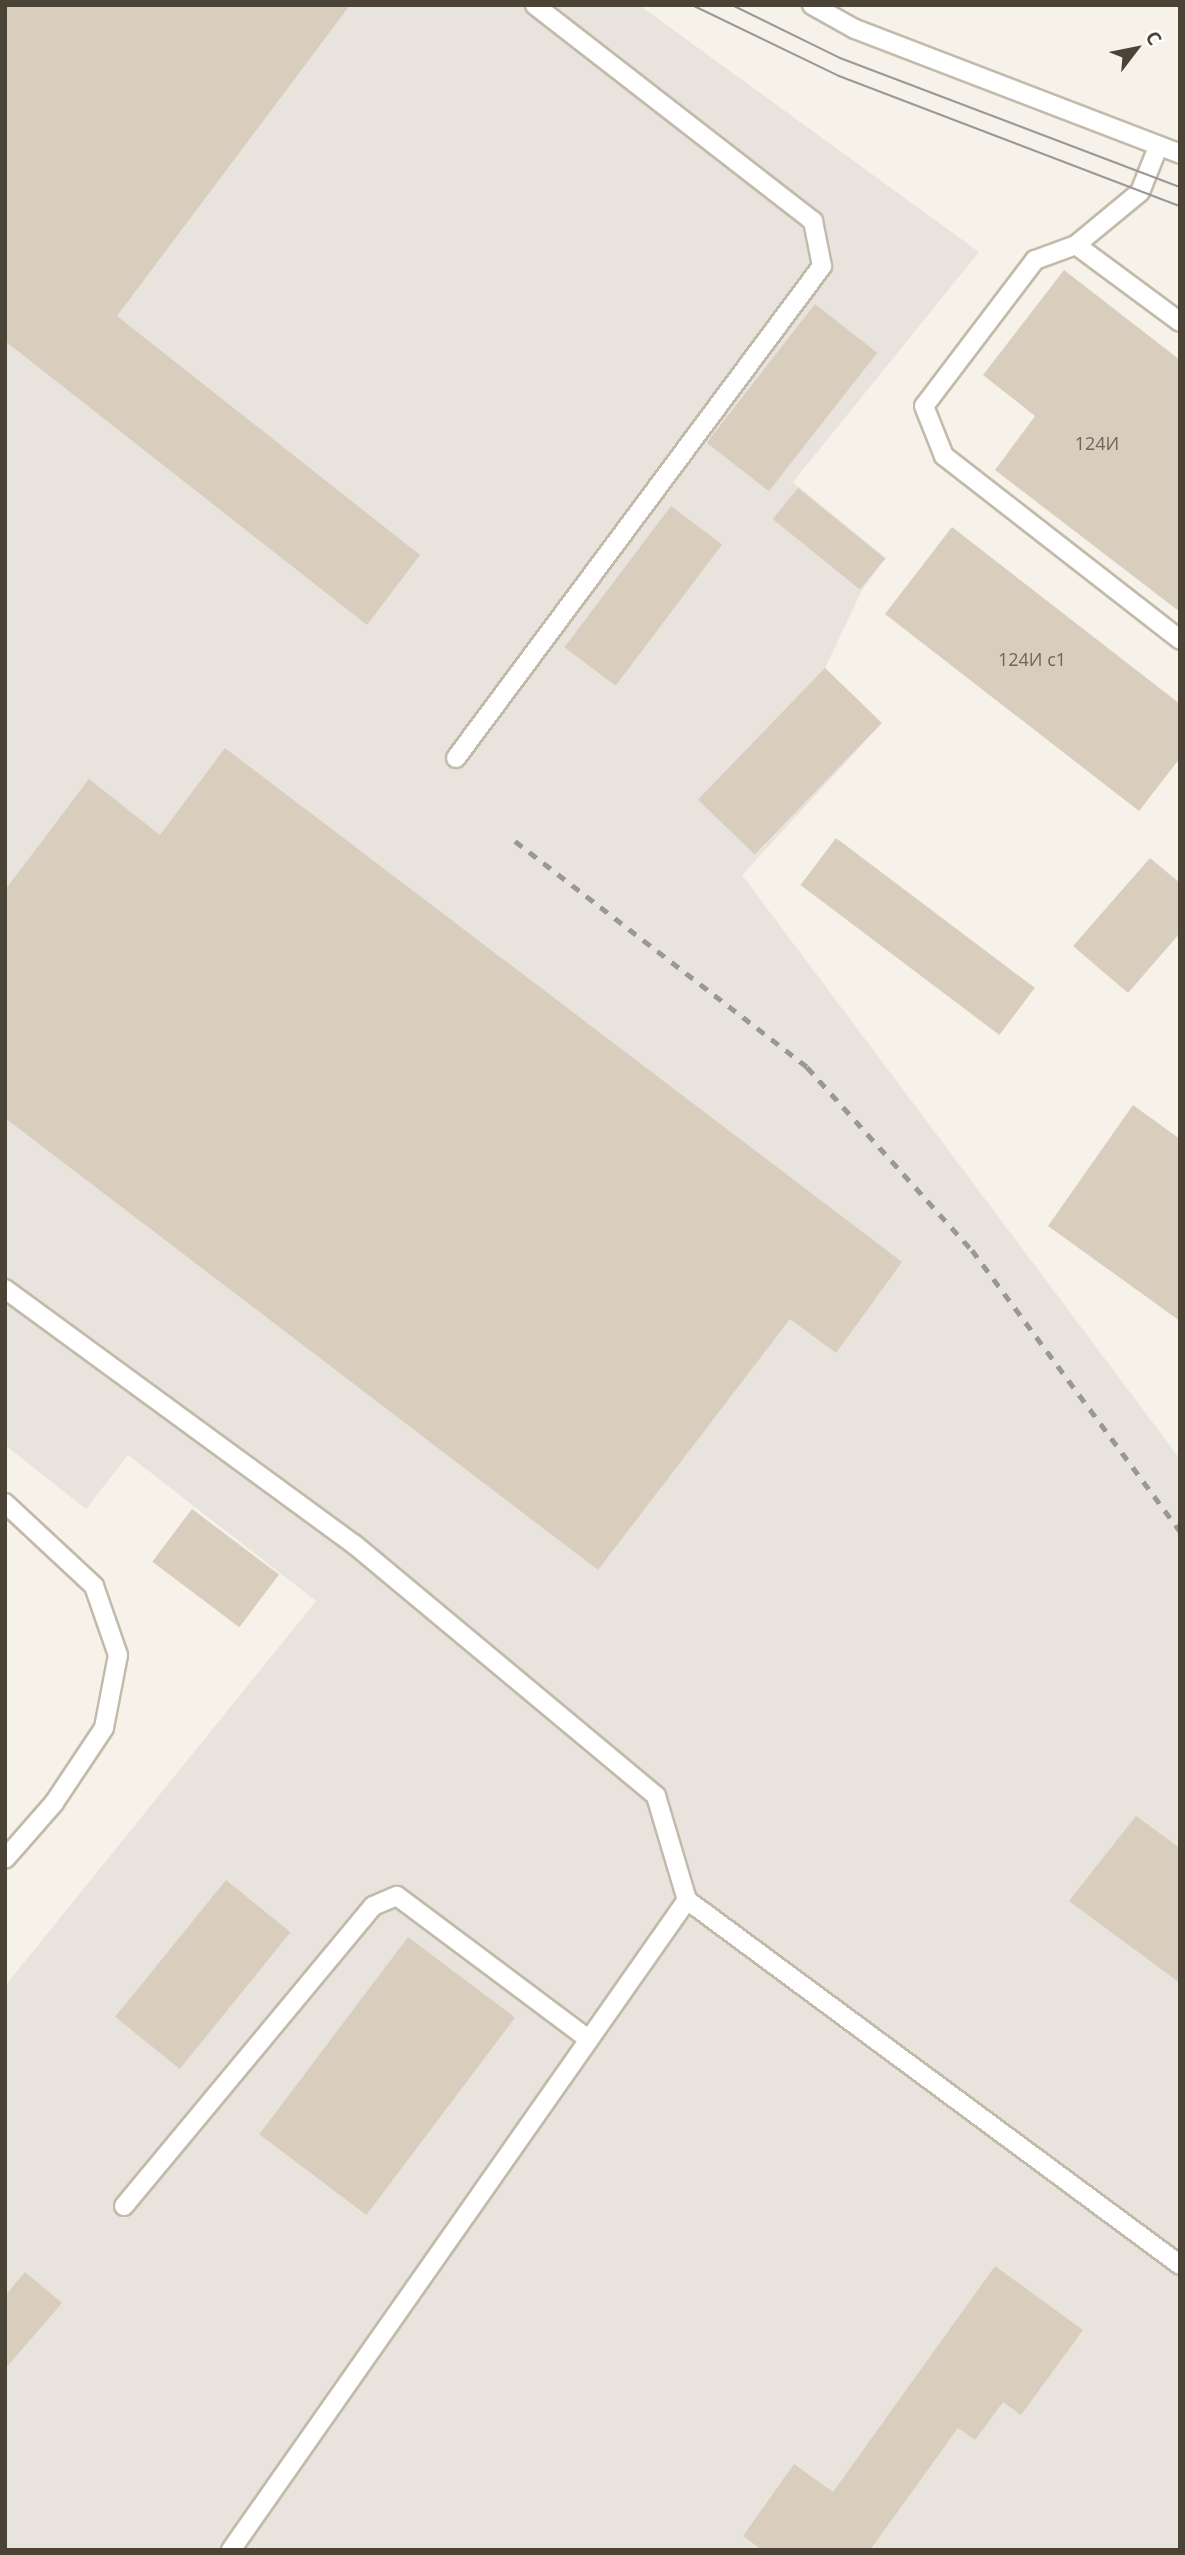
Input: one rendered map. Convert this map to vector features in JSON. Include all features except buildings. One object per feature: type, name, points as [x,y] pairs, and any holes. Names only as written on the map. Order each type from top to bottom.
[{"type":"lane","points":[[456,758],[822,266],[813,221],[536,5]]},
{"type":"lane","points":[[812,5],[855,29],[1180,154]]},
{"type":"lane","points":[[1158,147],[1140,192],[1076,245],[1035,260],[924,406],[944,456],[1180,640]]},
{"type":"lane","points":[[1076,245],[1180,322]]},
{"type":"lane","points":[[5,1289],[355,1545],[656,1796],[687,1900],[1180,2266]]},
{"type":"lane","points":[[5,1503],[94,1586],[118,1656],[104,1728],[54,1803],[5,1859]]},
{"type":"lane","points":[[124,2206],[373,1906],[397,1896],[588,2039]]},
{"type":"lane","points":[[231,2550],[687,1900]]},
{"type":"shaded area","points":[[5,5],[639,5],[979,252],[793,482],[886,558],[862,590],[825,668],[882,723],[742,875],[1180,1459],[1180,2550],[5,2550],[5,1986],[316,1601],[128,1455],[86,1509],[5,1445]]},
{"type":"tram line","points":[[692,5],[839,76],[1180,206]]},
{"type":"tram line","points":[[732,5],[840,58],[1180,187]]},
{"type":"railway","points":[[515,841],[807,1067],[972,1250],[1180,1531]]}]
